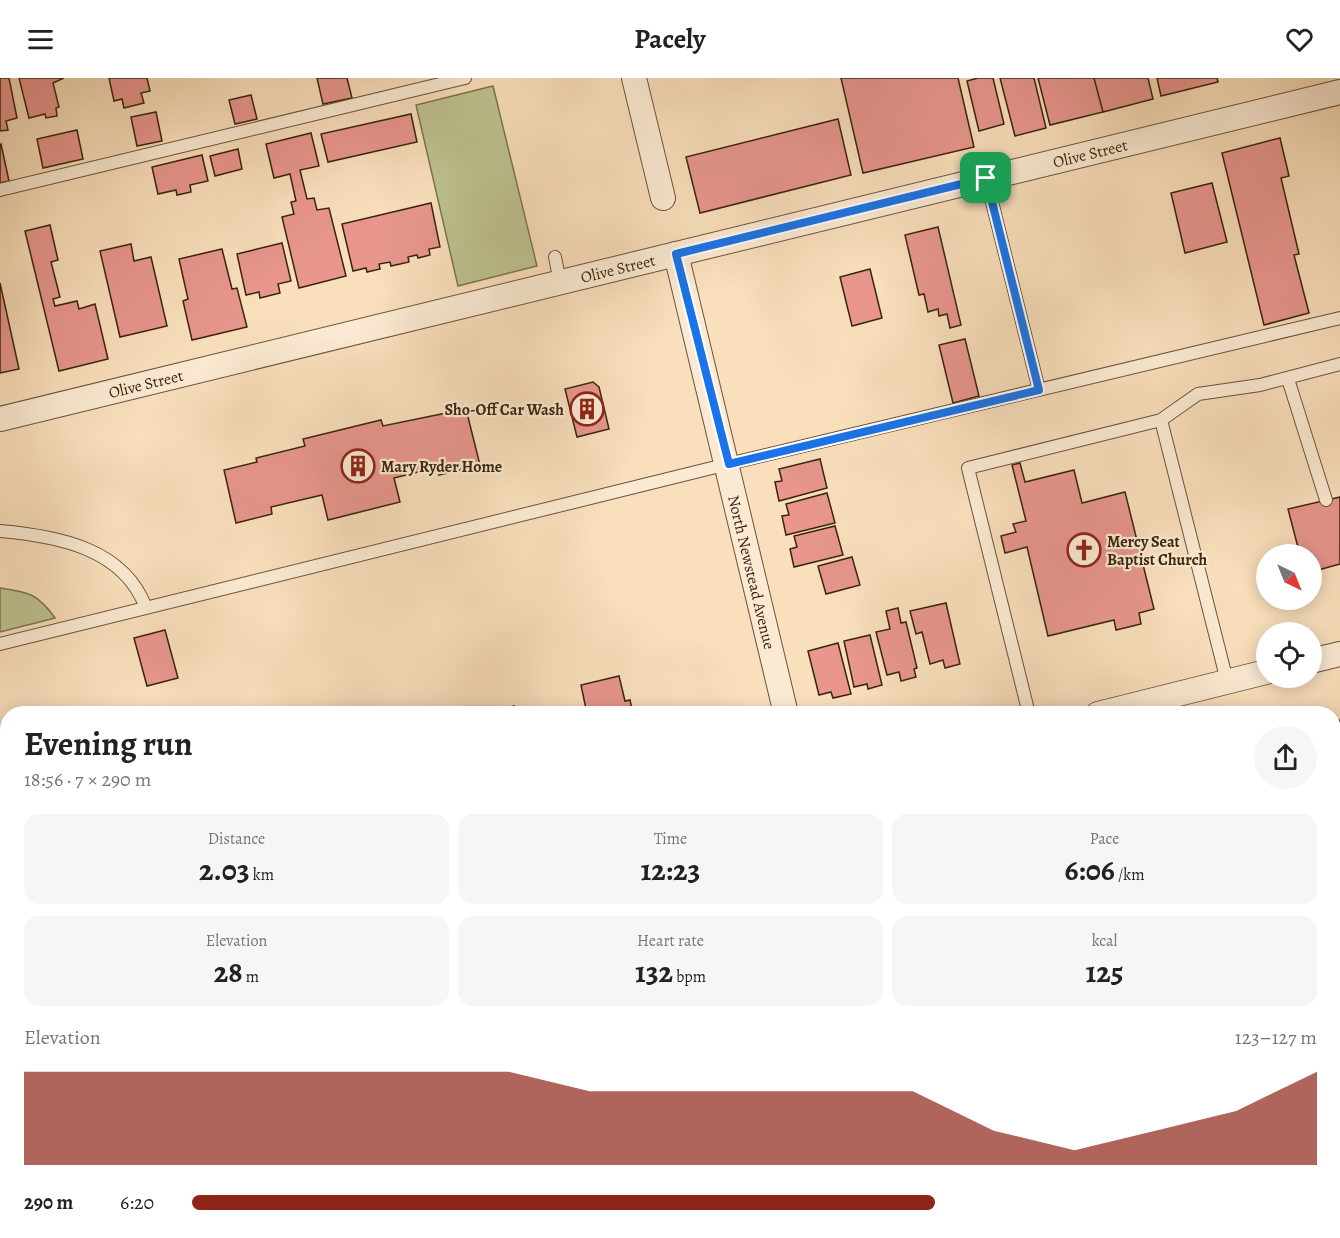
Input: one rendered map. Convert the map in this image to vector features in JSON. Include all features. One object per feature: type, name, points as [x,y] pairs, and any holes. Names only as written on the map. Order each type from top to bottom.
[{"type":"street","points":[[634,78],[663,198]]},
{"type":"street","name":"Olive Street","points":[[0,419],[1340,92]]},
{"type":"street","name":"North Newstead Avenue","points":[[676,254],[729,464],[784,706]]},
{"type":"street","points":[[1322,658],[1340,654]]},
{"type":"street","points":[[1129,706],[1256,674]]},
{"type":"lane","points":[[0,190],[465,78]]},
{"type":"lane","points":[[986,178],[1039,390]]},
{"type":"lane","points":[[555,257],[560,282]]},
{"type":"lane","points":[[0,644],[729,464],[1340,318]]},
{"type":"lane","points":[[1027,706],[968,468],[1161,420],[1198,394],[1288,379],[1340,364]]},
{"type":"lane","points":[[1288,379],[1326,500]]},
{"type":"lane","points":[[1161,420],[1227,681]]},
{"type":"lane","points":[[0,531],[27,533],[80,546],[111,560],[133,580],[146,608]]},
{"type":"green space","points":[[493,86],[537,266],[458,286],[416,105]]},
{"type":"green space","points":[[0,588],[26,593],[38,599],[55,618],[0,632]]},
{"type":"building","points":[[0,78],[9,78],[17,118],[6,121],[8,130],[0,131]]},
{"type":"building","points":[[19,78],[64,78],[53,83],[59,107],[56,108],[57,116],[46,118],[45,114],[29,118]]},
{"type":"building","points":[[109,78],[147,78],[150,91],[141,93],[144,103],[124,108],[122,99],[114,101]]},
{"type":"building","points":[[317,78],[347,78],[352,98],[323,104]]},
{"type":"building","points":[[841,78],[958,78],[974,147],[863,173]]},
{"type":"building","points":[[993,78],[1004,124],[979,131],[967,81]]},
{"type":"building","points":[[1000,78],[1034,78],[1046,128],[1015,136]]},
{"type":"building","points":[[1038,78],[1094,78],[1103,112],[1050,125]]},
{"type":"building","points":[[1094,78],[1148,78],[1153,99],[1103,112]]},
{"type":"building","points":[[1157,78],[1217,78],[1218,82],[1161,96]]},
{"type":"building","points":[[251,95],[257,119],[235,124],[229,100]]},
{"type":"building","points":[[156,112],[162,141],[137,146],[131,117]]},
{"type":"building","points":[[411,114],[417,142],[328,162],[321,134]]},
{"type":"building","points":[[838,119],[851,175],[700,213],[686,157]]},
{"type":"building","points":[[77,130],[83,159],[43,168],[37,139]]},
{"type":"building","points":[[311,133],[319,166],[300,170],[307,199],[314,198],[317,210],[329,208],[346,276],[299,288],[282,217],[294,214],[291,202],[296,201],[290,174],[274,178],[266,144]]},
{"type":"building","points":[[1280,138],[1289,176],[1281,178],[1299,254],[1294,255],[1309,313],[1264,325],[1222,153]]},
{"type":"building","points":[[0,145],[9,181],[0,183]]},
{"type":"building","points":[[238,149],[242,169],[215,176],[210,156]]},
{"type":"building","points":[[202,155],[208,181],[190,185],[191,192],[177,195],[176,190],[158,194],[152,167]]},
{"type":"building","points":[[1212,183],[1227,242],[1185,253],[1171,193]]},
{"type":"building","points":[[431,203],[440,247],[429,249],[430,255],[418,258],[417,255],[408,257],[409,262],[391,266],[390,262],[379,264],[380,269],[367,272],[366,268],[353,271],[342,224]]},
{"type":"building","points":[[50,225],[58,260],[51,262],[60,297],[53,299],[55,306],[77,301],[79,309],[95,304],[108,359],[59,371],[25,231]]},
{"type":"building","points":[[938,227],[961,325],[950,328],[947,314],[939,316],[938,309],[928,312],[924,294],[919,295],[905,235]]},
{"type":"building","points":[[282,243],[291,281],[278,284],[280,293],[260,298],[259,292],[246,295],[237,254]]},
{"type":"building","points":[[131,244],[134,261],[151,257],[167,326],[120,337],[100,251]]},
{"type":"building","points":[[222,249],[232,289],[237,288],[247,327],[192,340],[183,301],[188,299],[179,259]]},
{"type":"building","points":[[870,269],[882,318],[852,326],[840,277]]},
{"type":"building","points":[[0,283],[19,369],[0,373]]},
{"type":"building","points":[[965,339],[979,396],[953,403],[939,345]]},
{"type":"building","name":"Sho-Off Car Wash","points":[[593,382],[599,387],[609,429],[577,437],[565,389]]},
{"type":"building","name":"Mary Ryder Home","points":[[466,409],[480,465],[439,475],[438,467],[394,478],[400,502],[328,520],[322,495],[271,507],[272,514],[236,523],[224,470],[257,462],[256,458],[305,446],[303,439],[381,420],[383,426]]},
{"type":"building","points":[[820,459],[827,488],[779,501],[775,482],[782,481],[779,469]]},
{"type":"building","name":"Mercy Seat Baptist Church","points":[[1020,463],[1025,482],[1074,470],[1082,503],[1125,492],[1154,609],[1139,613],[1141,624],[1116,630],[1114,620],[1048,636],[1027,547],[1005,553],[1001,536],[1016,532],[1013,524],[1026,521],[1012,465]]},
{"type":"building","points":[[827,493],[835,523],[786,535],[782,516],[789,515],[786,504]]},
{"type":"building","points":[[1340,497],[1340,564],[1322,569],[1322,544],[1297,544],[1288,509]]},
{"type":"building","points":[[835,526],[843,555],[794,567],[790,549],[797,547],[794,536]]},
{"type":"building","points":[[852,557],[860,585],[826,594],[818,566]]},
{"type":"building","points":[[946,603],[960,664],[945,668],[943,660],[930,664],[922,632],[916,634],[910,611]]},
{"type":"building","points":[[898,608],[901,623],[906,622],[917,668],[914,669],[916,677],[901,681],[899,672],[887,675],[876,632],[890,629],[886,611]]},
{"type":"building","points":[[165,630],[178,678],[147,686],[134,638]]},
{"type":"building","points":[[870,635],[882,685],[868,689],[867,684],[854,687],[844,641]]},
{"type":"building","points":[[838,643],[851,694],[833,698],[831,692],[819,695],[808,651]]},
{"type":"building","points":[[619,676],[625,701],[630,700],[631,706],[585,706],[581,685]]},
{"type":"place","name":"Sho-Off Car Wash","points":[[587,409]]},
{"type":"place","name":"Mary Ryder Home","points":[[358,466]]},
{"type":"place","name":"Mercy Seat Baptist Church","points":[[1084,550]]},
{"type":"route","points":[[986,178],[1039,390],[729,464],[676,254],[986,178]]}]
